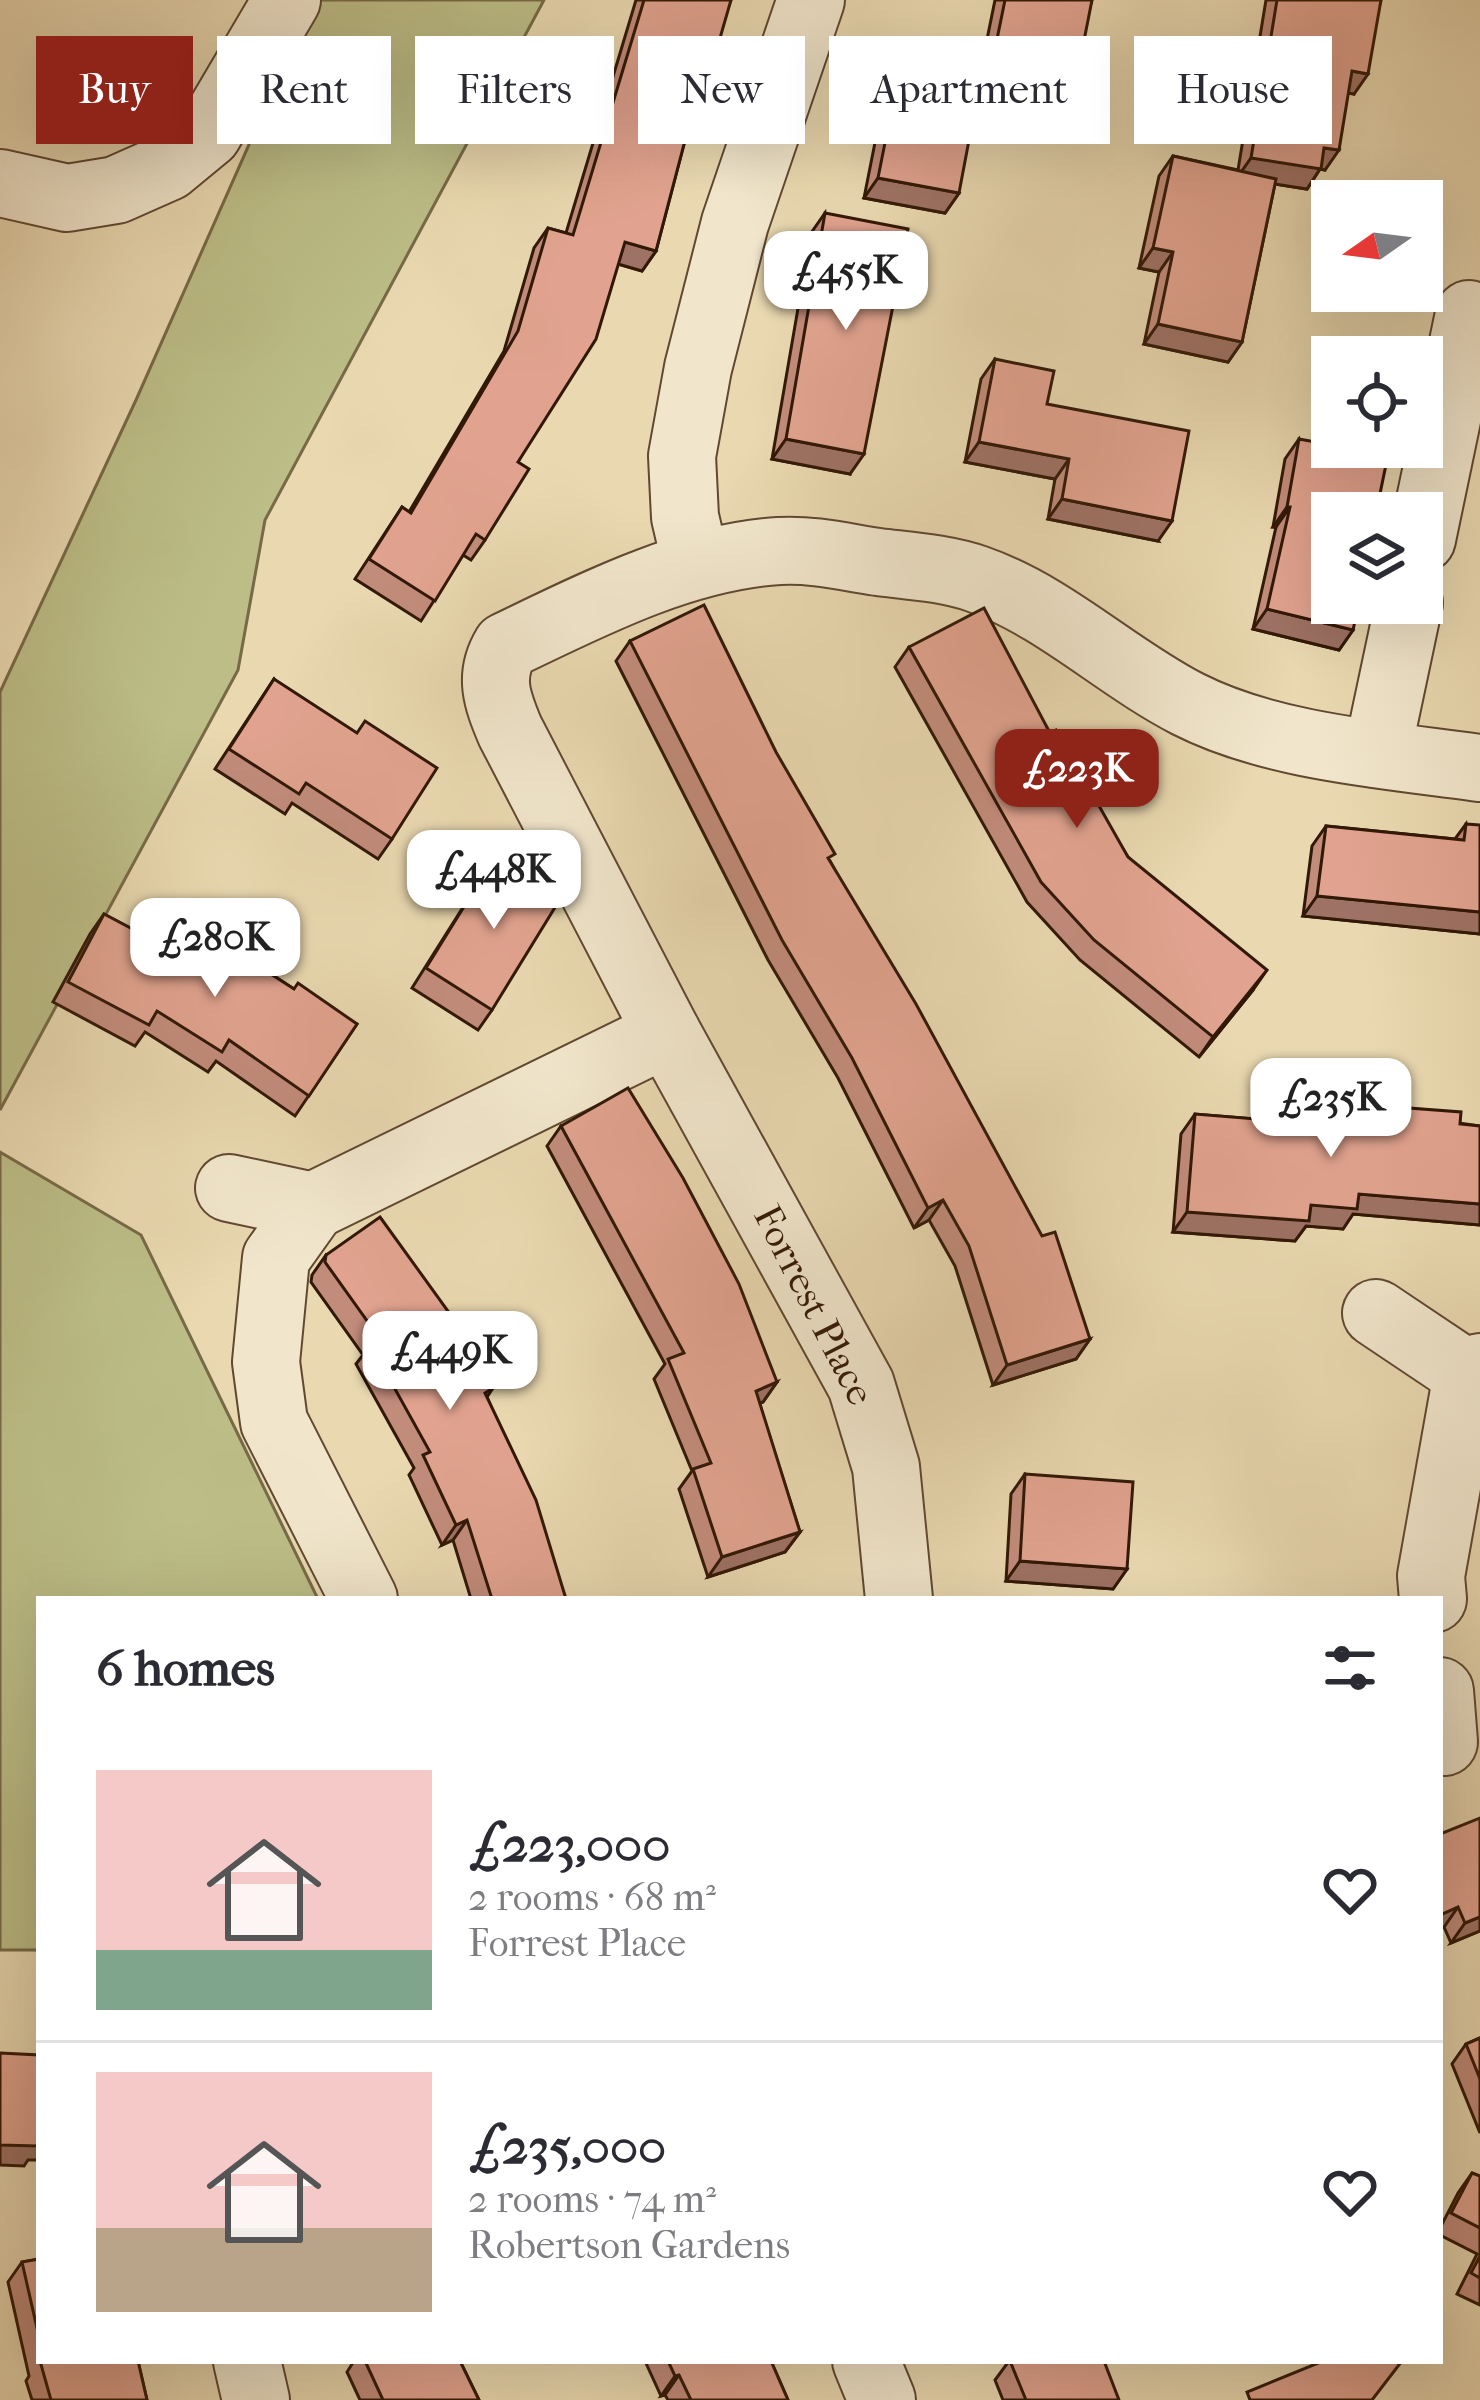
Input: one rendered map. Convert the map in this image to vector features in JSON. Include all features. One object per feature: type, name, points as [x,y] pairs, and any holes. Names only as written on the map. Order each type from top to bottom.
[{"type":"street","points":[[0,183],[67,198],[116,190],[168,167],[208,134],[287,0]]},
{"type":"street","points":[[696,564],[685,517],[682,456],[698,368],[735,223],[811,0]]},
{"type":"street","points":[[1432,492],[1469,314]]},
{"type":"street","name":"Forrest Place","points":[[899,1596],[886,1467],[861,1385],[667,1033],[510,731],[494,681],[497,661],[506,646],[696,564],[778,551],[815,551],[978,580],[1189,704],[1256,729],[1377,754],[1480,768]]},
{"type":"street","points":[[1377,754],[1405,624]]},
{"type":"street","points":[[362,1596],[274,1422],[266,1362],[276,1258],[313,1206],[667,1033]]},
{"type":"street","points":[[229,1188],[313,1206]]},
{"type":"street","points":[[1376,1313],[1473,1371],[1431,1576],[1433,1596]]},
{"type":"street","points":[[248,2364],[256,2400]]},
{"type":"green space","points":[[313,0],[544,0],[525,36],[415,36],[415,144],[467,144],[265,520],[238,670],[0,1110],[0,692],[249,144],[391,144],[391,36],[297,36]]},
{"type":"green space","points":[[0,1152],[141,1235],[317,1596],[36,1596],[36,1950],[0,1950]]},
{"type":"building","points":[[644,0],[731,0],[721,36],[638,36],[638,144],[684,144],[656,251],[625,242],[596,339],[518,462],[529,469],[485,540],[476,534],[435,601],[369,559],[402,507],[411,513],[518,331],[548,228],[573,235],[600,144],[614,144],[614,99]]},
{"type":"building","points":[[1005,0],[1092,0],[1085,36],[998,36]]},
{"type":"building","points":[[1277,0],[1381,0],[1368,74],[1352,71],[1339,150],[1324,148],[1321,169],[1251,158],[1253,144],[1332,144],[1332,36],[1271,36]]},
{"type":"building","points":[[885,144],[968,144],[959,193],[878,178]]},
{"type":"building","points":[[1173,156],[1276,179],[1242,342],[1158,324],[1173,252],[1153,248]]},
{"type":"building","points":[[825,213],[908,229],[864,454],[786,439]]},
{"type":"building","points":[[995,359],[1054,371],[1047,404],[1189,431],[1172,521],[1062,499],[1069,459],[979,442]]},
{"type":"building","points":[[1299,439],[1311,441],[1311,468],[1385,468],[1380,492],[1311,492],[1311,620],[1267,609]]},
{"type":"building","points":[[704,605],[776,752],[835,854],[828,858],[916,1004],[1042,1236],[1055,1232],[1090,1339],[1007,1365],[969,1246],[943,1200],[928,1208],[852,1058],[782,940],[630,641]]},
{"type":"building","points":[[984,608],[1050,733],[1056,730],[1128,857],[1267,970],[1213,1037],[1094,940],[1041,882],[909,647]]},
{"type":"building","points":[[274,679],[357,733],[365,721],[437,768],[392,839],[306,783],[299,794],[229,749]]},
{"type":"building","points":[[1466,824],[1480,825],[1480,912],[1317,896],[1326,826],[1464,840]]},
{"type":"building","points":[[496,855],[562,896],[492,1010],[426,968]]},
{"type":"building","points":[[104,914],[195,962],[212,936],[294,989],[298,983],[357,1024],[309,1096],[229,1040],[222,1052],[157,1011],[149,1025],[68,982]]},
{"type":"building","points":[[628,1088],[739,1284],[777,1382],[756,1391],[800,1532],[722,1557],[693,1469],[711,1463],[668,1359],[684,1353],[561,1126]]},
{"type":"building","points":[[1289,1099],[1461,1112],[1460,1124],[1480,1126],[1480,1204],[1359,1194],[1357,1209],[1311,1205],[1309,1221],[1187,1212],[1195,1114],[1320,1124]]},
{"type":"building","points":[[380,1217],[458,1325],[493,1388],[485,1393],[536,1500],[565,1596],[491,1596],[467,1520],[456,1525],[423,1455],[430,1452],[370,1344],[380,1339],[325,1262],[326,1255]]},
{"type":"building","points":[[1025,1474],[1133,1482],[1127,1569],[1020,1561]]},
{"type":"building","points":[[1480,1818],[1480,1917],[1465,1923],[1458,1907],[1443,1914],[1443,1833]]},
{"type":"building","points":[[1480,2038],[1480,2079],[1466,2044]]},
{"type":"building","points":[[0,2053],[36,2055],[36,2146],[0,2145]]},
{"type":"building","points":[[1472,2173],[1480,2176],[1480,2228],[1451,2213]]},
{"type":"building","points":[[1480,2256],[1480,2278],[1471,2273]]},
{"type":"building","points":[[36,2260],[36,2324],[22,2262]]},
{"type":"building","points":[[41,2364],[139,2364],[147,2400],[51,2400]]},
{"type":"building","points":[[366,2364],[461,2364],[479,2400],[383,2400]]},
{"type":"building","points":[[669,2364],[772,2364],[788,2400],[691,2400],[679,2375],[675,2376]]},
{"type":"building","points":[[1011,2364],[1105,2364],[1119,2400],[1026,2400]]},
{"type":"building","points":[[1316,2364],[1400,2364],[1372,2400],[1250,2400],[1247,2392]]}]
